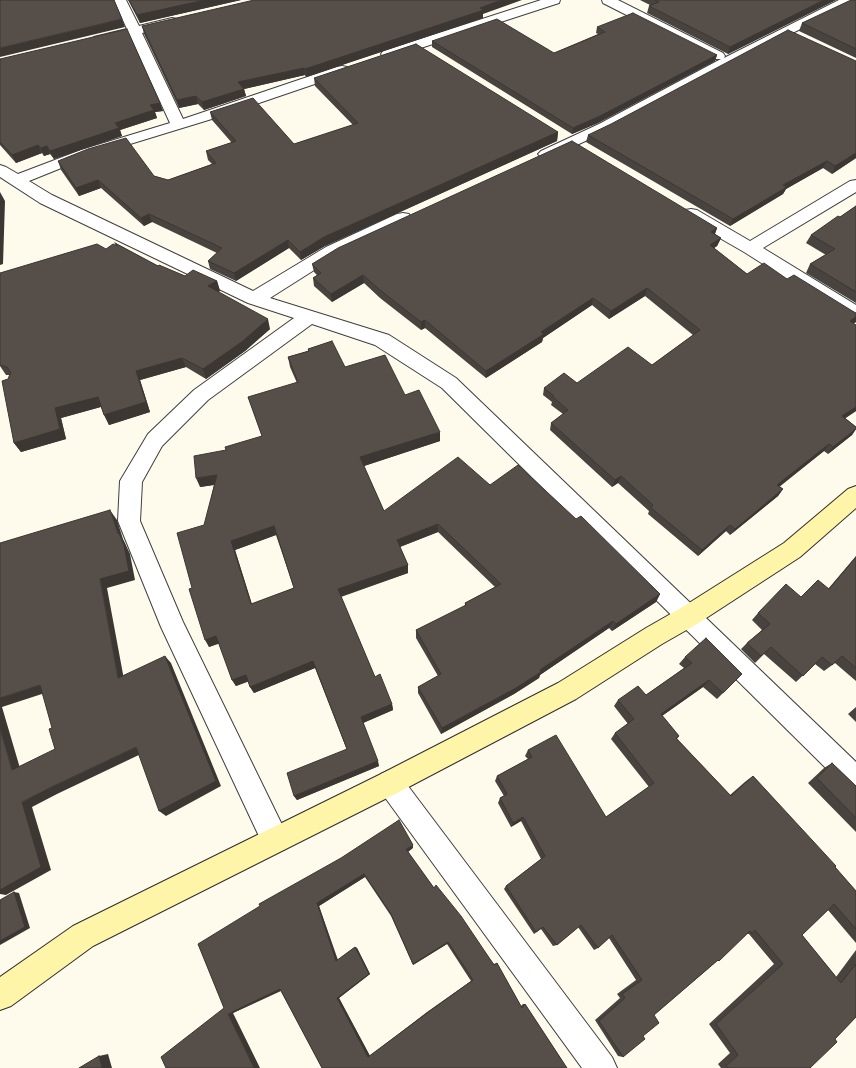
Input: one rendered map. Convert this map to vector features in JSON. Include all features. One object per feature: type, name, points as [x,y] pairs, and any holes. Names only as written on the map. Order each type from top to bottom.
[{"type":"main road","points":[[0,995],[83,936],[390,783],[568,691],[792,550],[856,495]]},
{"type":"street","points":[[120,0],[178,124]]},
{"type":"street","points":[[372,60],[554,0]]},
{"type":"street","points":[[608,0],[728,61]]},
{"type":"street","points":[[536,159],[578,146],[728,61],[849,0]]},
{"type":"street","points":[[90,42],[188,18]]},
{"type":"street","points":[[786,31],[800,38]]},
{"type":"street","points":[[416,45],[429,53]]},
{"type":"street","points":[[8,176],[178,124],[357,65]]},
{"type":"street","points":[[558,134],[578,146]]},
{"type":"street","points":[[8,176],[46,199],[254,299],[382,340],[449,383],[856,780]]},
{"type":"street","points":[[750,248],[856,185]]},
{"type":"street","points":[[679,207],[750,248],[856,314]]},
{"type":"street","points":[[254,299],[332,250],[420,211]]},
{"type":"street","points":[[275,839],[173,627],[129,521],[131,481],[155,440],[201,395],[309,317]]},
{"type":"street","points":[[390,783],[601,1068]]},
{"type":"building","points":[[0,0],[114,0],[122,19],[0,48]]},
{"type":"building","points":[[129,0],[205,0],[137,15]]},
{"type":"building","points":[[254,0],[501,0],[480,8],[484,10],[305,69],[238,82],[244,89],[202,102],[196,96],[177,100],[142,26]]},
{"type":"building","points":[[655,0],[824,0],[730,47],[649,6],[659,2]]},
{"type":"building","points":[[851,0],[856,0],[856,49],[802,23]]},
{"type":"building","points":[[633,13],[717,55],[600,116],[573,128],[432,41],[497,19],[554,53],[605,32],[597,27]]},
{"type":"building","points":[[127,29],[160,103],[150,105],[154,110],[115,123],[119,128],[50,151],[47,146],[41,148],[38,145],[12,155],[0,142],[0,59]]},
{"type":"building","points":[[788,30],[856,61],[856,153],[835,166],[827,161],[783,185],[787,187],[733,219],[588,135],[611,124]]},
{"type":"building","points":[[416,44],[558,132],[324,237],[300,252],[288,240],[234,273],[208,261],[222,248],[149,214],[141,218],[98,180],[76,188],[58,161],[88,149],[126,138],[154,176],[168,180],[216,163],[206,151],[236,141],[210,112],[253,98],[294,144],[358,123],[314,78]]},
{"type":"building","points":[[572,141],[717,228],[711,232],[721,238],[710,245],[747,274],[764,263],[787,279],[794,275],[856,313],[856,317],[850,321],[856,325],[856,407],[842,416],[856,427],[856,429],[833,447],[829,444],[777,485],[783,489],[735,529],[730,525],[702,550],[651,508],[653,505],[621,476],[615,480],[551,423],[568,410],[544,388],[564,373],[577,383],[628,347],[652,365],[700,330],[647,288],[611,311],[593,298],[541,332],[544,334],[486,371],[425,320],[421,322],[363,275],[331,294],[313,278],[321,273],[312,264],[338,248]]},
{"type":"building","points":[[856,206],[856,292],[810,264],[835,249],[811,235],[838,216],[840,217]]},
{"type":"building","points":[[115,243],[158,266],[159,265],[185,276],[193,270],[217,281],[208,286],[268,319],[243,341],[203,369],[182,358],[136,371],[146,402],[104,415],[98,397],[55,408],[60,429],[14,443],[2,381],[8,379],[11,373],[7,367],[0,365],[0,273],[97,244],[106,249],[113,244],[117,246]]},
{"type":"building","points":[[332,341],[345,367],[385,355],[405,395],[419,390],[440,432],[360,457],[384,511],[458,457],[490,485],[518,465],[576,519],[581,516],[660,594],[616,624],[613,621],[516,688],[442,728],[418,687],[441,674],[416,630],[466,605],[465,603],[501,584],[438,524],[397,540],[408,565],[338,589],[375,677],[380,674],[392,704],[361,717],[378,761],[294,796],[287,773],[347,749],[313,661],[250,687],[246,675],[232,680],[216,636],[205,640],[189,589],[192,588],[177,533],[204,525],[217,475],[196,478],[194,456],[226,450],[225,447],[262,436],[248,397],[298,382],[288,357],[309,351],[308,349]],"holes":[[[274,526],[294,588],[251,604],[231,541]]]},
{"type":"building","points":[[110,510],[118,534],[119,533],[124,545],[129,571],[100,579],[118,678],[165,656],[216,781],[159,811],[136,747],[47,789],[22,802],[41,867],[0,890],[0,728],[12,770],[55,749],[49,729],[52,728],[40,685],[0,698],[0,543]]},
{"type":"building","points":[[856,557],[856,668],[842,656],[832,665],[822,657],[803,676],[771,647],[761,656],[747,643],[770,624],[758,613],[786,584],[801,597],[818,580],[829,589]]},
{"type":"building","points":[[706,638],[742,674],[723,693],[709,680],[661,714],[679,736],[676,738],[731,796],[753,776],[836,866],[835,867],[856,891],[856,929],[834,904],[802,935],[841,983],[856,964],[856,1017],[835,1039],[837,1042],[810,1068],[728,1068],[726,1066],[738,1055],[716,1024],[783,964],[755,930],[752,933],[750,931],[719,961],[718,960],[654,1015],[659,1023],[643,1036],[645,1039],[623,1057],[599,1021],[625,998],[622,994],[642,980],[612,935],[598,948],[581,925],[557,945],[543,927],[536,932],[506,886],[545,856],[523,817],[513,823],[500,798],[507,794],[497,776],[532,757],[528,750],[556,735],[606,817],[654,783],[615,733],[634,719],[618,700],[638,686],[646,695],[692,663],[685,657]]},
{"type":"building","points":[[832,763],[856,786],[856,818],[817,778]]},
{"type":"building","points":[[399,820],[413,845],[406,849],[434,888],[436,885],[461,916],[494,965],[497,963],[522,1008],[525,1004],[567,1068],[322,1068],[280,989],[228,1014],[254,1068],[166,1068],[161,1057],[224,1008],[198,944],[260,906],[259,904],[341,858]],"holes":[[[364,874],[391,914],[413,964],[448,942],[473,980],[368,1057],[337,998],[369,974],[355,947],[336,961],[317,903]]]},
{"type":"building","points":[[14,892],[25,927],[0,941],[0,900]]},
{"type":"building","points":[[99,1056],[102,1068],[79,1068]]}]
